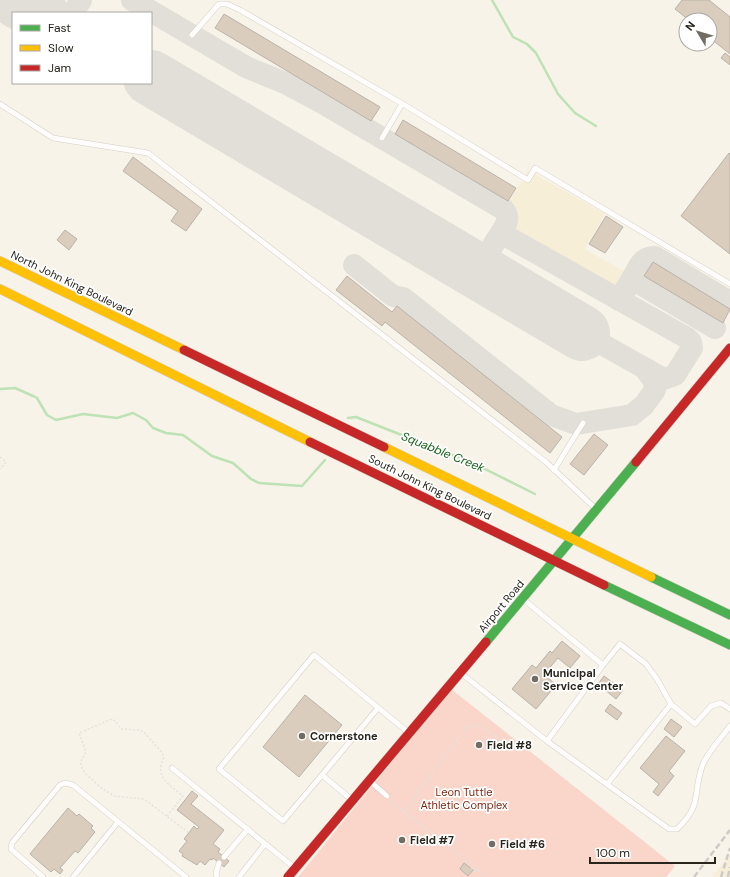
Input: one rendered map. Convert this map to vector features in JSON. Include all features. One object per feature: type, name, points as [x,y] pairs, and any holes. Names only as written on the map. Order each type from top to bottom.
[{"type":"main road","name":"North John King Boulevard","points":[[0,261],[131,329]]},
{"type":"main road","name":"South John King Boulevard","points":[[0,289],[123,346],[553,561],[730,645]]},
{"type":"main road","name":"South John King Boulevard","points":[[131,329],[730,615]]},
{"type":"main road","name":"Airport Road","points":[[288,877],[523,599],[730,348]]},
{"type":"lane","points":[[192,35],[213,9],[219,4],[227,4],[240,10],[402,104],[528,180],[535,168],[730,284]]},
{"type":"lane","points":[[0,104],[53,138],[148,153],[554,470],[596,509]]},
{"type":"lane","points":[[382,138],[402,104]]},
{"type":"lane","points":[[554,470],[584,423]]},
{"type":"lane","points":[[523,599],[603,665]]},
{"type":"lane","points":[[548,742],[603,665],[620,644],[646,664],[657,679],[671,704],[695,724],[711,706],[721,703],[730,709]]},
{"type":"lane","points":[[378,708],[284,821],[219,769],[314,655],[409,733]]},
{"type":"lane","points":[[460,672],[548,742],[608,783],[669,829],[676,829],[692,811],[697,798],[702,766],[730,726]]},
{"type":"lane","points":[[608,783],[671,704]]},
{"type":"lane","points":[[172,768],[296,868]]},
{"type":"lane","points":[[322,776],[353,800]]},
{"type":"lane","points":[[370,781],[387,797]]},
{"type":"lane","points":[[43,877],[15,855],[11,849],[12,843],[60,785],[65,783],[73,785],[186,877]]},
{"type":"lane","points":[[73,877],[118,822]]},
{"type":"lane","points":[[224,857],[248,829]]},
{"type":"lane","points":[[239,877],[265,844]]},
{"type":"lane","points":[[217,877],[216,873],[220,863]]},
{"type":"path","points":[[0,456],[6,462],[0,469]]},
{"type":"path","points":[[167,816],[183,796],[162,778],[160,766],[164,757],[150,737],[140,730],[121,729],[115,720],[112,719],[79,733],[86,752],[81,761],[81,766],[90,778],[114,796],[144,799],[189,833]]},
{"type":"path","points":[[404,812],[467,727],[480,725],[502,742]]},
{"type":"path","points":[[387,797],[404,812],[488,877]]},
{"type":"path","points":[[471,868],[476,872],[479,870]]},
{"type":"shaded area","points":[[528,170],[605,214],[585,249],[638,279],[623,306],[492,231]]},
{"type":"shaded area","points":[[730,854],[730,877],[712,877]]},
{"type":"green space","name":"Leon Tuttle Athletic Complex","points":[[451,689],[675,866],[666,877],[298,877]]},
{"type":"building","points":[[682,0],[709,0],[730,17],[730,54],[718,44],[718,12],[679,12],[675,9]]},
{"type":"building","points":[[224,14],[380,107],[371,121],[215,28]]},
{"type":"building","points":[[725,53],[730,57],[730,65],[721,58]]},
{"type":"building","points":[[403,120],[516,188],[508,201],[395,134]]},
{"type":"building","points":[[729,153],[730,154],[730,254],[681,216]]},
{"type":"building","points":[[133,157],[202,209],[186,231],[171,221],[178,211],[123,171]]},
{"type":"building","points":[[606,216],[623,227],[605,253],[589,244]]},
{"type":"building","points":[[65,230],[77,239],[69,250],[57,240]]},
{"type":"building","points":[[653,262],[730,309],[723,323],[644,276]]},
{"type":"building","points":[[347,276],[392,312],[397,306],[562,437],[550,453],[385,322],[382,326],[336,290]]},
{"type":"building","points":[[594,434],[608,445],[584,475],[570,464]]},
{"type":"building","name":"Municipal Service Center","points":[[562,641],[580,656],[570,668],[558,658],[544,674],[556,685],[536,709],[512,689],[532,665],[536,668],[550,651],[552,653]]},
{"type":"building","points":[[604,676],[623,690],[616,699],[598,684]]},
{"type":"building","name":"Cornerstone","points":[[305,695],[342,725],[299,777],[263,747]]},
{"type":"building","points":[[610,704],[622,713],[617,720],[605,711]]},
{"type":"building","points":[[671,719],[682,727],[674,737],[664,729]]},
{"type":"building","points":[[666,736],[685,751],[669,771],[674,776],[658,796],[653,792],[659,784],[640,768]]},
{"type":"building","points":[[192,791],[198,796],[191,804],[224,830],[213,844],[220,849],[218,852],[229,861],[224,867],[213,858],[212,860],[210,859],[205,865],[200,861],[197,865],[182,856],[183,854],[179,851],[187,841],[184,839],[194,826],[197,829],[199,827],[177,810]]},
{"type":"building","points":[[68,808],[77,816],[79,814],[93,826],[91,828],[95,832],[78,853],[75,851],[60,868],[63,870],[60,874],[54,869],[51,872],[30,854]]},
{"type":"building","points":[[464,863],[473,870],[468,876],[460,869]]},
{"type":"waterway","points":[[492,0],[513,37],[527,44],[536,53],[558,94],[575,113],[596,126]]},
{"type":"waterway","name":"Squabble Creek","points":[[0,389],[15,388],[37,398],[47,415],[56,420],[83,414],[117,418],[133,413],[146,420],[153,428],[166,433],[183,435],[212,456],[233,463],[251,479],[259,483],[302,486],[325,460]]},
{"type":"waterway","name":"Squabble Creek","points":[[348,418],[356,417],[475,464],[535,494]]},
{"type":"taxiway","points":[[74,12],[81,0]]},
{"type":"taxiway","points":[[132,0],[246,67],[285,83],[319,101],[503,209],[506,213],[507,220],[497,239]]},
{"type":"taxiway","points":[[477,270],[497,239],[500,237],[508,237],[687,338],[691,342],[692,348],[675,375],[664,379],[582,333]]},
{"type":"taxiway","points":[[632,279],[643,261],[650,257],[655,257],[728,301]]},
{"type":"taxiway","points":[[354,265],[393,296],[403,298],[551,415],[576,424],[632,415],[644,405],[655,390],[654,381],[646,370]]},
{"type":"taxiway","points":[[619,300],[632,279],[715,328]]},
{"type":"runway","points":[[17,0],[38,12]]},
{"type":"runway","points":[[152,79],[582,333]]},
{"type":"railway","points":[[694,877],[730,830]]},
{"type":"railway","points":[[721,877],[730,848]]},
{"type":"railway","points":[[728,877],[730,867]]},
{"type":"traffic: fast","points":[[486,642],[636,462]]},
{"type":"traffic: fast","points":[[651,577],[730,615]]},
{"type":"traffic: fast","points":[[604,585],[730,645]]},
{"type":"traffic: slow","points":[[0,261],[184,350]]},
{"type":"traffic: slow","points":[[0,289],[310,442]]},
{"type":"traffic: slow","points":[[384,447],[651,577]]},
{"type":"traffic: jam","points":[[636,462],[730,348]]},
{"type":"traffic: jam","points":[[184,350],[384,447]]},
{"type":"traffic: jam","points":[[310,442],[604,585]]},
{"type":"traffic: jam","points":[[288,877],[486,642]]},
{"type":"place","name":"Municipal Service Center","points":[[535,679]]},
{"type":"place","name":"Cornerstone","points":[[302,736]]},
{"type":"place","name":"Field #8","points":[[479,745]]},
{"type":"place","name":"Field #7","points":[[402,840]]},
{"type":"place","name":"Field #6","points":[[492,844]]}]
